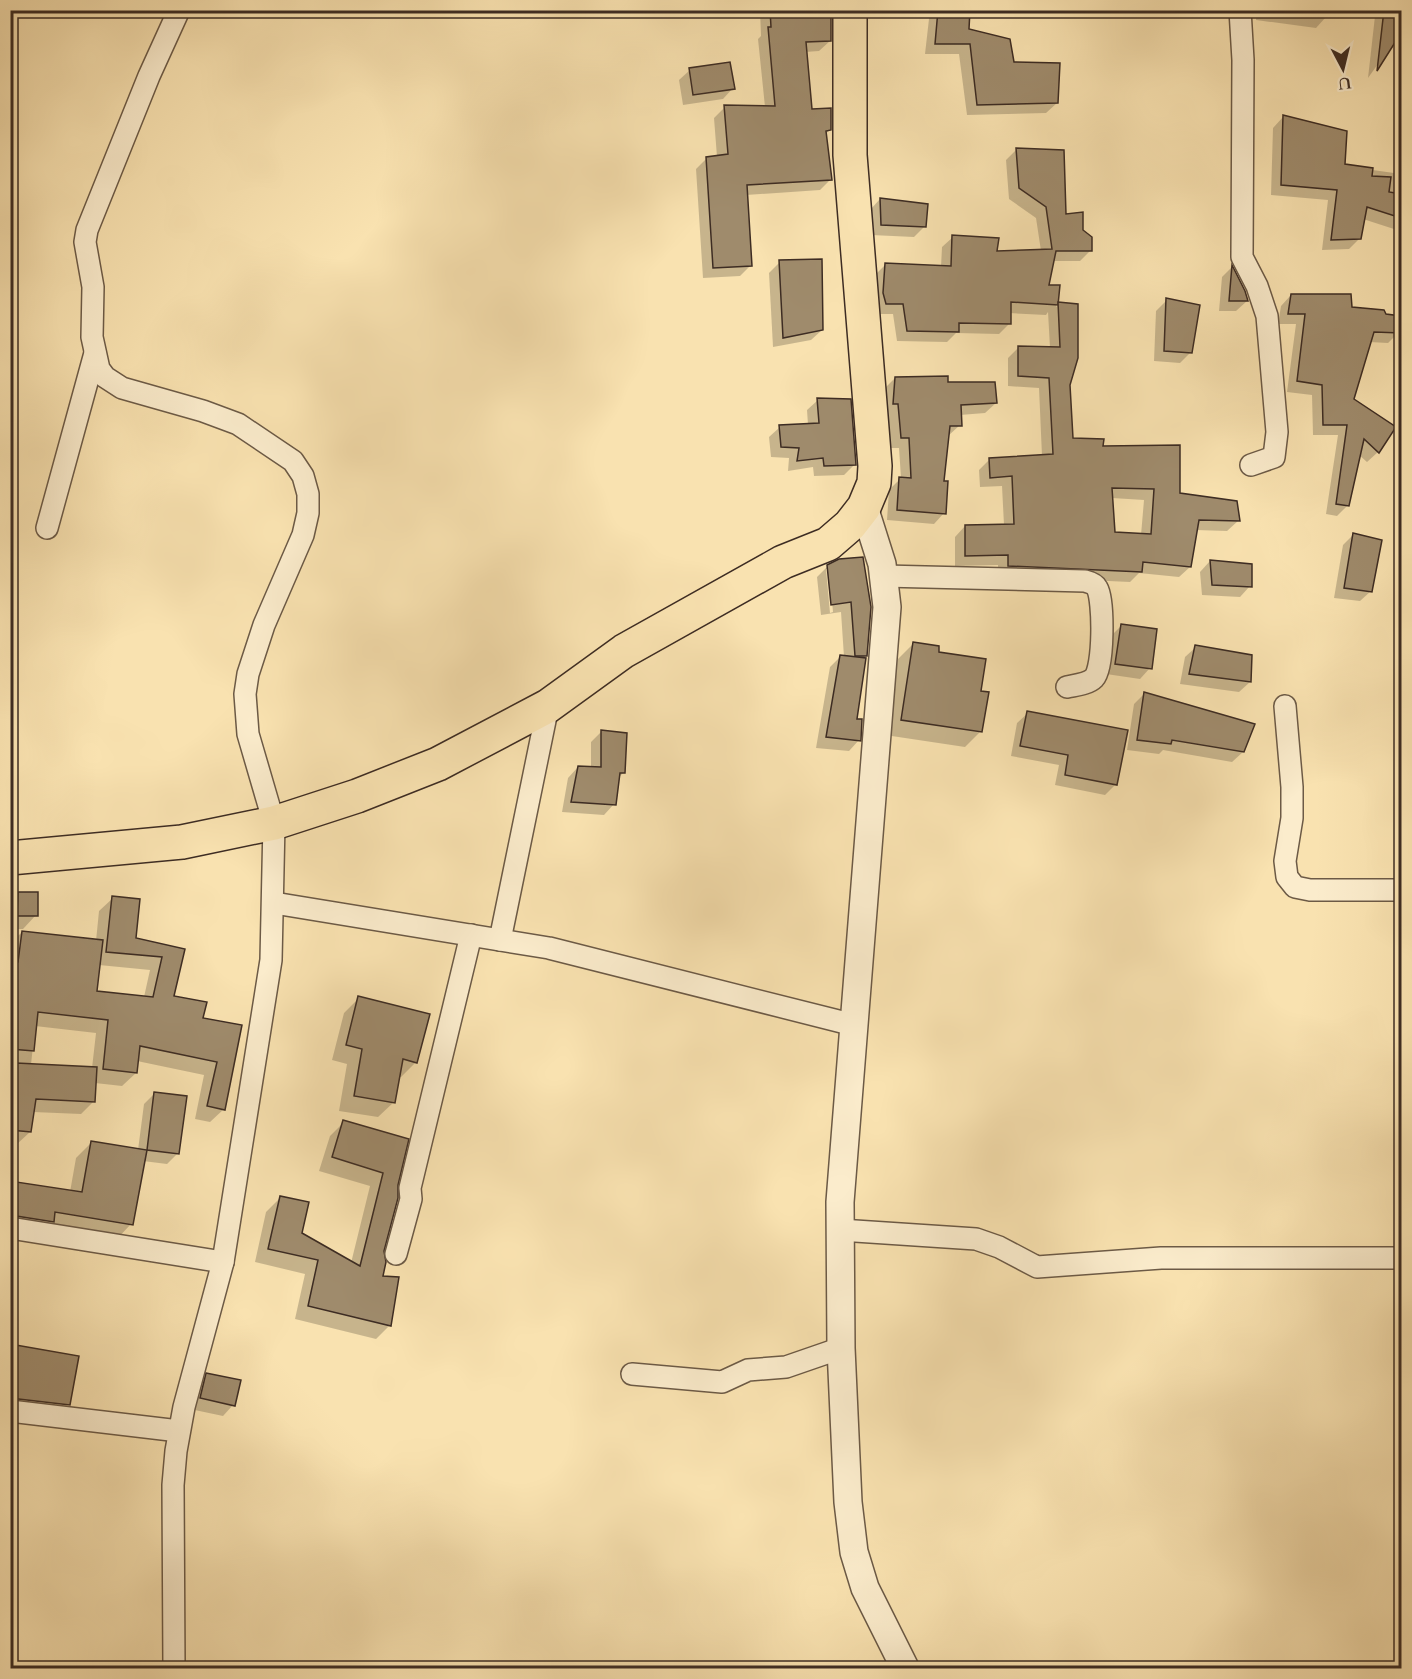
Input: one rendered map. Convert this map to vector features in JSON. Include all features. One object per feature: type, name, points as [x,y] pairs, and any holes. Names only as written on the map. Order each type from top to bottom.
[{"type":"main road","points":[[10,858],[183,842],[274,823],[357,796],[438,764],[548,706],[624,651],[783,562],[828,544],[850,525],[864,507],[874,483],[875,466],[850,155],[850,10]]},
{"type":"street","points":[[174,1668],[173,1485],[180,1431],[223,1262],[271,960],[274,823],[248,734],[245,694],[248,674],[264,625],[303,535],[308,503],[303,476],[293,461],[238,424],[203,411],[122,388],[105,377],[95,354],[92,337],[92,273],[85,242],[87,230],[149,76],[179,10]]},
{"type":"street","points":[[1240,10],[1243,60],[1242,257],[1257,286],[1267,316],[1277,432],[1274,457],[1251,465]]},
{"type":"street","points":[[47,528],[95,354]]},
{"type":"street","points":[[864,507],[884,576],[887,607],[840,1230],[842,1347],[848,1502],[854,1552],[865,1588],[905,1668]]},
{"type":"street","points":[[884,576],[1092,583],[1098,589],[1101,615],[1101,663],[1095,677],[1086,683],[1068,687]]},
{"type":"street","points":[[500,940],[548,706]]},
{"type":"street","points":[[1285,706],[1292,787],[1292,818],[1285,861],[1287,877],[1294,887],[1310,890],[1401,890]]},
{"type":"street","points":[[274,903],[549,948],[854,1025]]},
{"type":"street","points":[[396,1254],[411,1199],[410,1188],[471,935]]},
{"type":"street","points":[[10,1228],[223,1262]]},
{"type":"street","points":[[840,1230],[976,1239],[999,1247],[1037,1267],[1161,1258],[1401,1258]]},
{"type":"street","points":[[632,1374],[722,1382],[748,1371],[786,1367],[842,1347]]},
{"type":"street","points":[[10,1411],[180,1431]]},
{"type":"building","points":[[770,10],[831,10],[831,41],[806,42],[812,109],[831,108],[831,130],[826,131],[832,180],[747,185],[752,266],[713,268],[706,157],[728,154],[724,105],[775,106],[768,27],[771,27]]},
{"type":"building","points":[[938,10],[970,10],[969,29],[1010,39],[1014,62],[1060,63],[1058,103],[977,105],[970,44],[935,44]]},
{"type":"building","points":[[1384,10],[1401,10],[1401,33],[1377,71]]},
{"type":"building","points":[[730,62],[735,89],[693,95],[689,68]]},
{"type":"building","points":[[1283,115],[1347,131],[1345,164],[1373,168],[1372,176],[1391,177],[1389,192],[1401,194],[1401,218],[1367,207],[1361,239],[1331,240],[1337,190],[1281,185]]},
{"type":"building","points":[[1016,148],[1064,150],[1066,214],[1083,212],[1083,230],[1092,237],[1092,251],[1056,251],[1049,285],[1060,285],[1058,305],[1011,302],[1011,324],[959,323],[959,332],[907,331],[903,304],[886,304],[883,293],[885,263],[951,266],[952,235],[999,238],[997,251],[1052,249],[1046,207],[1019,188]]},
{"type":"building","points":[[880,198],[928,204],[926,227],[881,225]]},
{"type":"building","points":[[822,259],[823,330],[783,338],[779,260]]},
{"type":"building","points":[[1232,265],[1245,291],[1248,301],[1229,301]]},
{"type":"building","points":[[1291,294],[1351,294],[1352,307],[1384,310],[1386,314],[1401,316],[1401,333],[1374,332],[1354,399],[1396,427],[1379,453],[1364,439],[1349,506],[1336,504],[1347,425],[1323,425],[1322,385],[1297,381],[1305,314],[1288,314]]},
{"type":"building","points":[[1166,298],[1200,305],[1192,353],[1164,351]]},
{"type":"building","points":[[1058,302],[1078,304],[1078,358],[1070,385],[1073,438],[1104,439],[1103,446],[1180,445],[1180,493],[1237,501],[1240,521],[1199,520],[1191,567],[1143,562],[1142,572],[1008,566],[1008,555],[965,556],[965,525],[1014,524],[1012,476],[990,478],[989,458],[1053,454],[1049,378],[1018,376],[1018,346],[1060,347]],"holes":[[[1112,488],[1154,489],[1151,534],[1115,532]]]},
{"type":"building","points":[[948,376],[948,382],[995,382],[997,403],[961,405],[962,426],[950,426],[944,481],[948,481],[946,514],[897,510],[899,477],[911,478],[909,438],[901,438],[898,404],[893,404],[895,377]]},
{"type":"building","points":[[817,398],[851,399],[856,465],[824,466],[823,458],[797,461],[799,448],[781,447],[779,425],[819,423]]},
{"type":"building","points":[[1353,533],[1382,540],[1372,592],[1344,588]]},
{"type":"building","points":[[863,557],[871,607],[867,656],[855,656],[851,602],[831,605],[827,565],[839,559]]},
{"type":"building","points":[[1210,560],[1252,564],[1252,587],[1212,585]]},
{"type":"building","points":[[1121,624],[1157,629],[1152,669],[1115,664]]},
{"type":"building","points":[[913,642],[939,646],[939,652],[986,659],[981,691],[989,692],[982,732],[901,720]]},
{"type":"building","points":[[1195,645],[1252,655],[1251,682],[1189,674]]},
{"type":"building","points":[[840,655],[866,658],[857,719],[862,719],[861,741],[826,737]]},
{"type":"building","points":[[1144,692],[1255,724],[1244,752],[1172,740],[1171,744],[1137,740]]},
{"type":"building","points":[[1027,711],[1128,730],[1117,785],[1065,775],[1068,755],[1020,746]]},
{"type":"building","points":[[601,730],[627,733],[625,773],[620,773],[616,805],[571,802],[578,766],[601,767]]},
{"type":"building","points":[[18,892],[38,892],[38,916],[17,916]]},
{"type":"building","points":[[112,896],[140,899],[136,938],[185,949],[174,996],[207,1002],[203,1018],[242,1025],[225,1110],[207,1106],[217,1062],[140,1046],[137,1073],[103,1069],[108,1020],[38,1012],[34,1051],[10,1049],[10,961],[18,962],[22,931],[103,940],[97,991],[153,997],[162,957],[106,952]]},
{"type":"building","points":[[358,996],[430,1014],[417,1063],[403,1059],[395,1103],[354,1096],[362,1049],[346,1045]]},
{"type":"building","points":[[16,1063],[97,1067],[95,1102],[36,1099],[31,1132],[10,1130],[10,1104]]},
{"type":"building","points":[[154,1092],[187,1096],[179,1154],[147,1150]]},
{"type":"building","points":[[343,1120],[409,1139],[398,1185],[398,1198],[384,1251],[386,1262],[383,1276],[399,1277],[391,1326],[308,1306],[318,1260],[268,1249],[280,1196],[309,1202],[302,1233],[360,1266],[383,1173],[332,1157]]},
{"type":"building","points":[[91,1141],[147,1150],[133,1225],[55,1212],[54,1222],[10,1215],[10,1181],[82,1192]]},
{"type":"building","points":[[10,1344],[79,1356],[70,1405],[10,1398]]},
{"type":"building","points":[[206,1373],[241,1380],[235,1406],[200,1398]]}]
